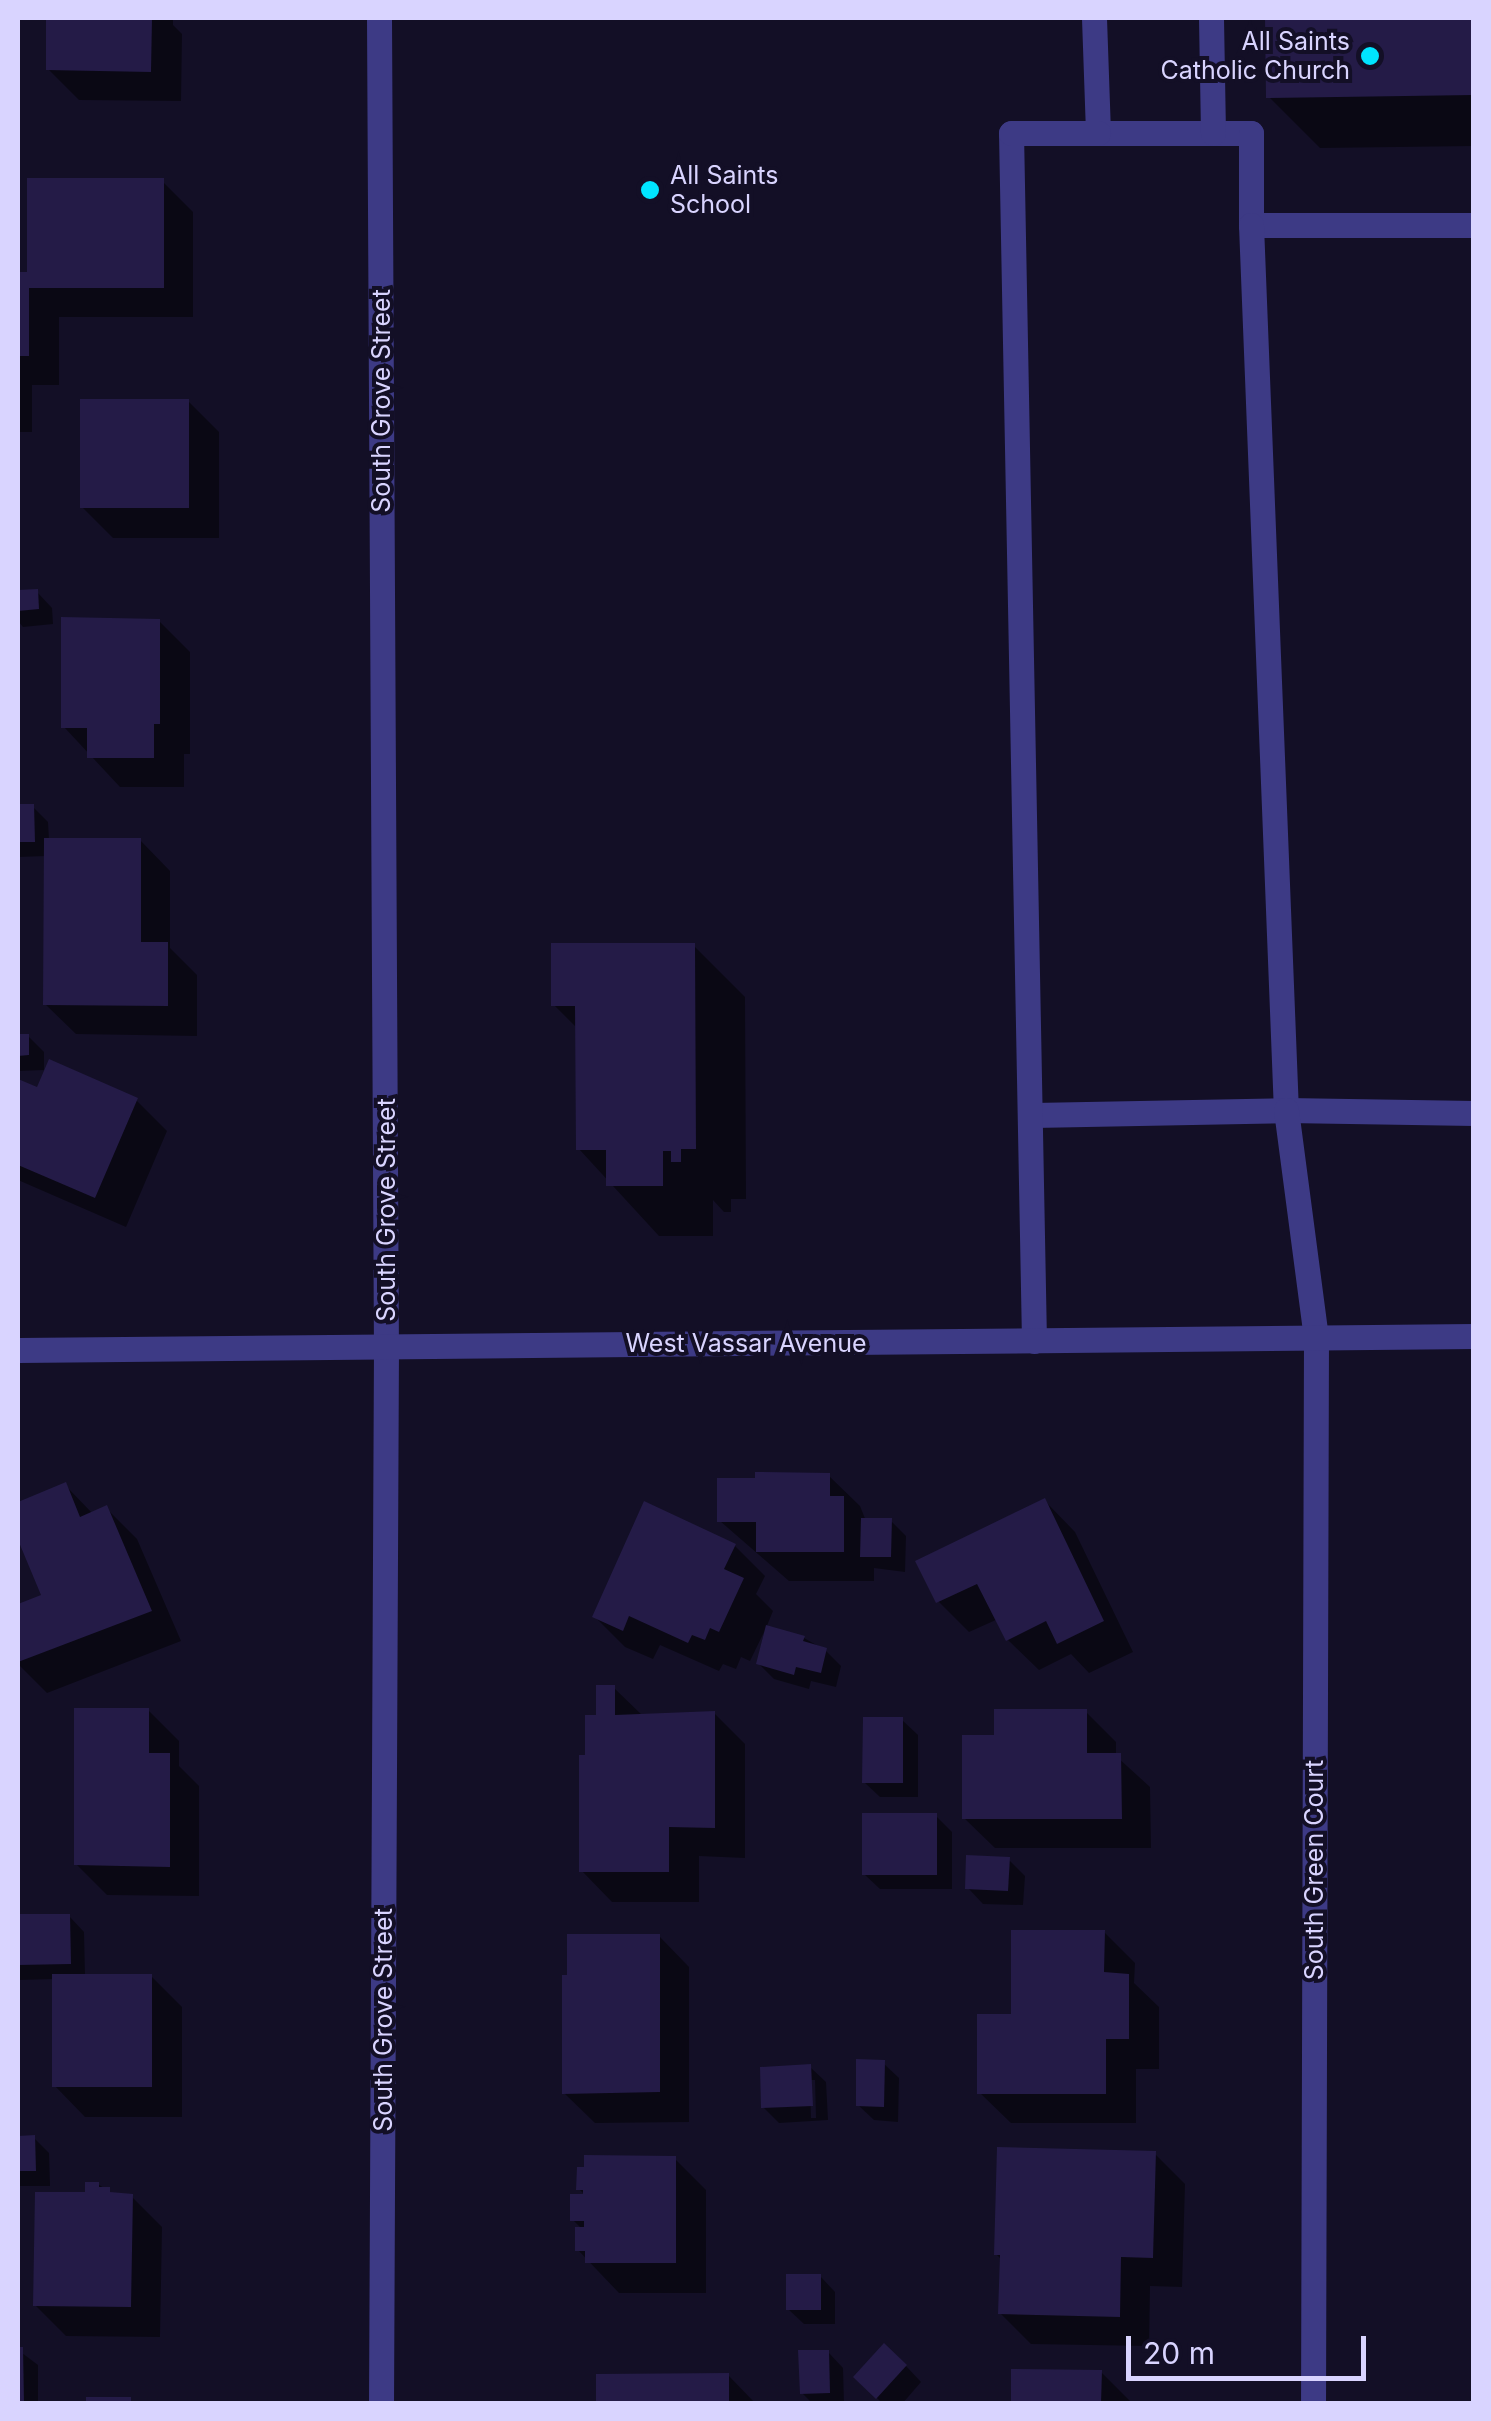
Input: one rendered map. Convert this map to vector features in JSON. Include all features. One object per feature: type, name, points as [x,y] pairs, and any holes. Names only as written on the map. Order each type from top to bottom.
[{"type":"street","name":"South Grove Street","points":[[379,18],[386,1346],[381,2404]]},
{"type":"street","points":[[1094,18],[1098,133]]},
{"type":"street","points":[[1034,1341],[1033,1115],[1012,133],[1212,133],[1211,18]]},
{"type":"street","name":"South Green Court","points":[[1212,133],[1251,133],[1251,225],[1286,1110],[1316,1337],[1313,2404]]},
{"type":"street","points":[[1251,225],[1474,225]]},
{"type":"street","points":[[1033,1115],[1286,1110],[1474,1114]]},
{"type":"street","name":"West Vassar Avenue","points":[[18,1350],[1474,1336]]},
{"type":"building","points":[[46,18],[152,18],[151,72],[46,70]]},
{"type":"building","name":"All Saints Catholic Church","points":[[1265,18],[1474,18],[1474,95],[1266,98]]},
{"type":"building","points":[[27,178],[164,178],[164,288],[29,288],[29,356],[18,356],[18,272],[27,272]]},
{"type":"building","points":[[80,399],[189,399],[189,508],[80,508]]},
{"type":"building","points":[[38,589],[39,609],[18,611],[18,590]]},
{"type":"building","points":[[61,617],[160,619],[160,724],[154,724],[154,758],[87,758],[87,728],[61,728]]},
{"type":"building","points":[[18,804],[34,804],[35,842],[18,842]]},
{"type":"building","points":[[44,838],[141,838],[141,942],[168,942],[168,1006],[43,1005]]},
{"type":"building","points":[[551,943],[695,943],[696,1149],[681,1149],[681,1162],[671,1162],[671,1151],[663,1151],[663,1186],[606,1186],[606,1150],[576,1150],[575,1006],[551,1006]]},
{"type":"building","points":[[18,1034],[29,1034],[29,1055],[18,1056]]},
{"type":"building","points":[[49,1059],[138,1098],[95,1198],[18,1165],[18,1079],[37,1087]]},
{"type":"building","points":[[755,1472],[830,1473],[830,1496],[844,1496],[844,1552],[756,1552],[756,1522],[717,1522],[717,1478],[755,1478]]},
{"type":"building","points":[[66,1482],[80,1517],[107,1505],[152,1611],[18,1662],[18,1604],[41,1595],[18,1540],[18,1502]]},
{"type":"building","points":[[1045,1498],[1104,1621],[1057,1644],[1046,1621],[1006,1641],[977,1584],[936,1603],[915,1561]]},
{"type":"building","points":[[644,1501],[736,1544],[724,1569],[744,1578],[719,1632],[710,1628],[705,1640],[692,1635],[688,1643],[629,1616],[623,1631],[592,1617]]},
{"type":"building","points":[[861,1518],[892,1518],[891,1557],[860,1557]]},
{"type":"building","points":[[766,1625],[805,1636],[803,1641],[827,1648],[821,1673],[796,1667],[794,1675],[756,1664]]},
{"type":"building","points":[[596,1685],[615,1685],[615,1715],[715,1711],[715,1828],[669,1827],[669,1872],[579,1872],[579,1755],[585,1755],[585,1715],[596,1715]]},
{"type":"building","points":[[74,1708],[149,1708],[149,1753],[170,1753],[170,1867],[74,1865]]},
{"type":"building","points":[[994,1709],[1087,1709],[1087,1753],[1121,1753],[1122,1819],[962,1819],[962,1735],[994,1735]]},
{"type":"building","points":[[863,1717],[903,1717],[903,1783],[862,1783]]},
{"type":"building","points":[[862,1813],[937,1813],[937,1875],[862,1875]]},
{"type":"building","points":[[966,1855],[1010,1857],[1008,1891],[965,1889]]},
{"type":"building","points":[[18,1914],[70,1914],[71,1964],[18,1965]]},
{"type":"building","points":[[1011,1930],[1105,1930],[1104,1972],[1129,1974],[1129,2039],[1106,2039],[1106,2094],[977,2094],[977,2014],[1011,2014]]},
{"type":"building","points":[[567,1934],[660,1934],[660,2092],[562,2094],[562,1975],[567,1975]]},
{"type":"building","points":[[52,1974],[152,1974],[152,2087],[52,2087]]},
{"type":"building","points":[[856,2059],[885,2060],[884,2107],[856,2106]]},
{"type":"building","points":[[811,2064],[813,2106],[761,2108],[760,2067]]},
{"type":"building","points":[[35,2135],[36,2171],[18,2171],[18,2136]]},
{"type":"building","points":[[997,2147],[1156,2151],[1153,2258],[1121,2257],[1120,2317],[998,2314],[1000,2255],[994,2255]]},
{"type":"building","points":[[584,2155],[676,2156],[676,2263],[585,2263],[585,2251],[575,2251],[575,2227],[584,2227],[584,2221],[570,2221],[570,2194],[583,2194],[583,2190],[576,2190],[577,2167],[584,2167]]},
{"type":"building","points":[[85,2182],[99,2182],[99,2187],[110,2187],[110,2192],[133,2194],[131,2307],[33,2306],[35,2192],[85,2192]]},
{"type":"building","points":[[786,2274],[821,2274],[821,2310],[786,2310]]},
{"type":"building","points":[[884,2343],[907,2365],[876,2399],[853,2377]]},
{"type":"building","points":[[18,2347],[23,2347],[24,2404],[18,2404]]},
{"type":"building","points":[[798,2350],[829,2350],[830,2393],[800,2394]]},
{"type":"building","points":[[1011,2369],[1102,2370],[1101,2404],[1011,2404]]},
{"type":"building","points":[[729,2373],[729,2404],[596,2404],[596,2374]]},
{"type":"building","points":[[86,2397],[131,2397],[131,2404],[86,2404]]},
{"type":"place","name":"All Saints Catholic Church","points":[[1370,56]]},
{"type":"place","name":"All Saints School","points":[[650,190]]}]
